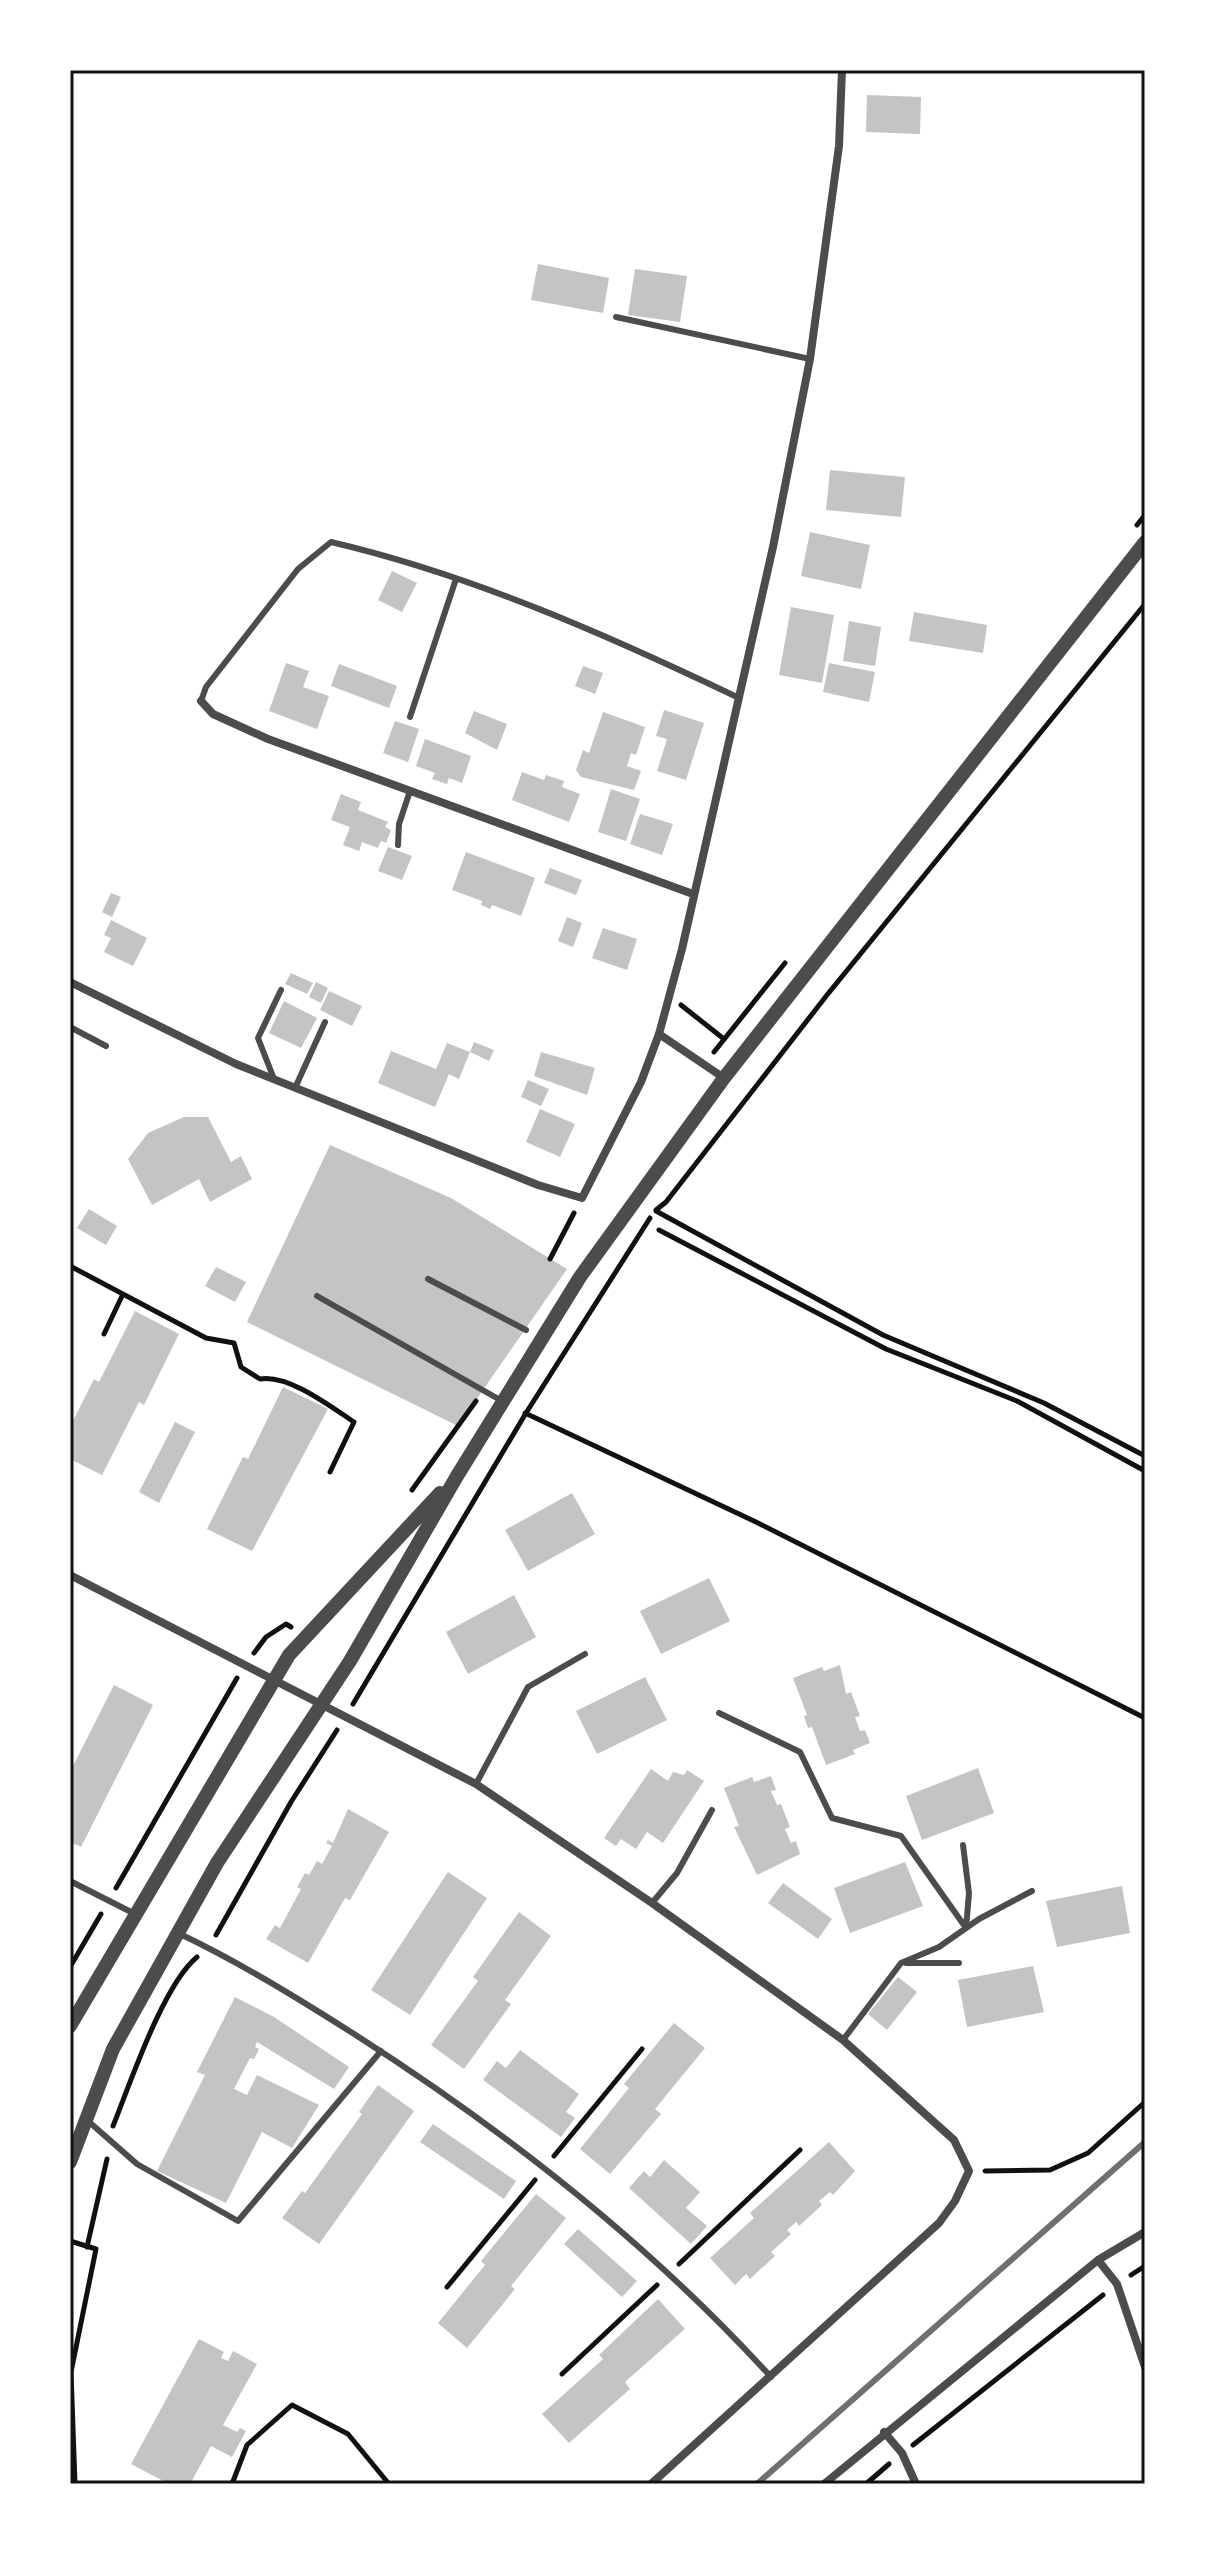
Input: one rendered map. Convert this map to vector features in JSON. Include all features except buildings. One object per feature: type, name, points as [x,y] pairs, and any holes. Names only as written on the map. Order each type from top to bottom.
[{"type":"street","points":[[70,982],[295,1088],[538,1185],[582,1198],[641,1082],[659,1034],[773,547],[810,359],[839,146],[842,70]]},
{"type":"street","points":[[70,2162],[113,2049],[217,1863],[350,1661],[457,1476],[505,1403],[580,1277],[724,1078],[1145,542]]},
{"type":"street","points":[[201,701],[213,714],[268,739],[693,894]]},
{"type":"street","points":[[659,1034],[724,1078]]},
{"type":"street","points":[[70,2026],[274,1678],[304,1635],[457,1476]]},
{"type":"street","points":[[70,1575],[476,1784],[652,1903],[843,2040],[954,2140],[969,2171],[955,2201],[939,2223],[651,2484]]},
{"type":"street","points":[[824,2484],[1098,2260],[1145,2232]]},
{"type":"street","points":[[1098,2260],[1117,2284],[1145,2367]]},
{"type":"street","points":[[884,2432],[902,2453],[916,2484]]},
{"type":"lane","points":[[616,317],[810,359]]},
{"type":"lane","points":[[201,701],[206,687],[298,569],[331,542],[380,554],[456,579],[641,651],[737,697]]},
{"type":"lane","points":[[410,717],[456,579]]},
{"type":"lane","points":[[398,845],[399,824],[410,791]]},
{"type":"lane","points":[[274,1079],[258,1038],[281,990]]},
{"type":"lane","points":[[295,1088],[325,1022]]},
{"type":"lane","points":[[70,1027],[106,1046]]},
{"type":"lane","points":[[428,1279],[526,1330]]},
{"type":"lane","points":[[317,1296],[505,1403]]},
{"type":"lane","points":[[476,1784],[528,1687],[585,1654]]},
{"type":"lane","points":[[719,1713],[800,1752],[832,1818],[901,1836],[966,1928]]},
{"type":"lane","points":[[652,1903],[677,1873],[712,1810]]},
{"type":"lane","points":[[963,1845],[969,1893],[966,1928]]},
{"type":"lane","points":[[70,1881],[137,1915]]},
{"type":"lane","points":[[843,2040],[901,1963],[939,1947],[1032,1891]]},
{"type":"lane","points":[[178,1933],[245,1965],[472,2113],[608,2222],[730,2333],[771,2377]]},
{"type":"lane","points":[[901,1963],[959,1963]]},
{"type":"lane","points":[[86,2118],[137,2164],[238,2221],[381,2051]]},
{"type":"path","points":[[87,2247],[106,2170],[109,2139],[162,2012],[189,1964],[209,1948],[291,1802],[526,1413],[656,1210],[1145,604]]},
{"type":"path","points":[[669,995],[770,1072]]},
{"type":"path","points":[[636,1196],[883,1335],[1044,1403],[1145,1456]]},
{"type":"path","points":[[550,1259],[582,1198]]},
{"type":"path","points":[[659,1230],[886,1349],[1017,1401],[1145,1471]]},
{"type":"path","points":[[70,1266],[206,1338],[234,1343],[241,1367],[260,1379],[272,1377],[293,1384],[354,1422],[330,1472]]},
{"type":"path","points":[[104,1334],[123,1294]]},
{"type":"path","points":[[403,1500],[484,1390]]},
{"type":"path","points":[[505,1403],[756,1522],[1145,1718]]},
{"type":"path","points":[[70,1967],[246,1664],[266,1637],[293,1620]]},
{"type":"path","points":[[286,1624],[304,1635]]},
{"type":"path","points":[[969,2171],[1050,2170],[1088,2153],[1145,2102]]},
{"type":"path","points":[[70,2241],[96,2249],[71,2372],[75,2484]]},
{"type":"path","points":[[866,2484],[1117,2284],[1145,2266]]},
{"type":"path","points":[[232,2484],[247,2445],[292,2405],[348,2434],[389,2484]]},
{"type":"railway","points":[[757,2484],[1145,2142]]}]
